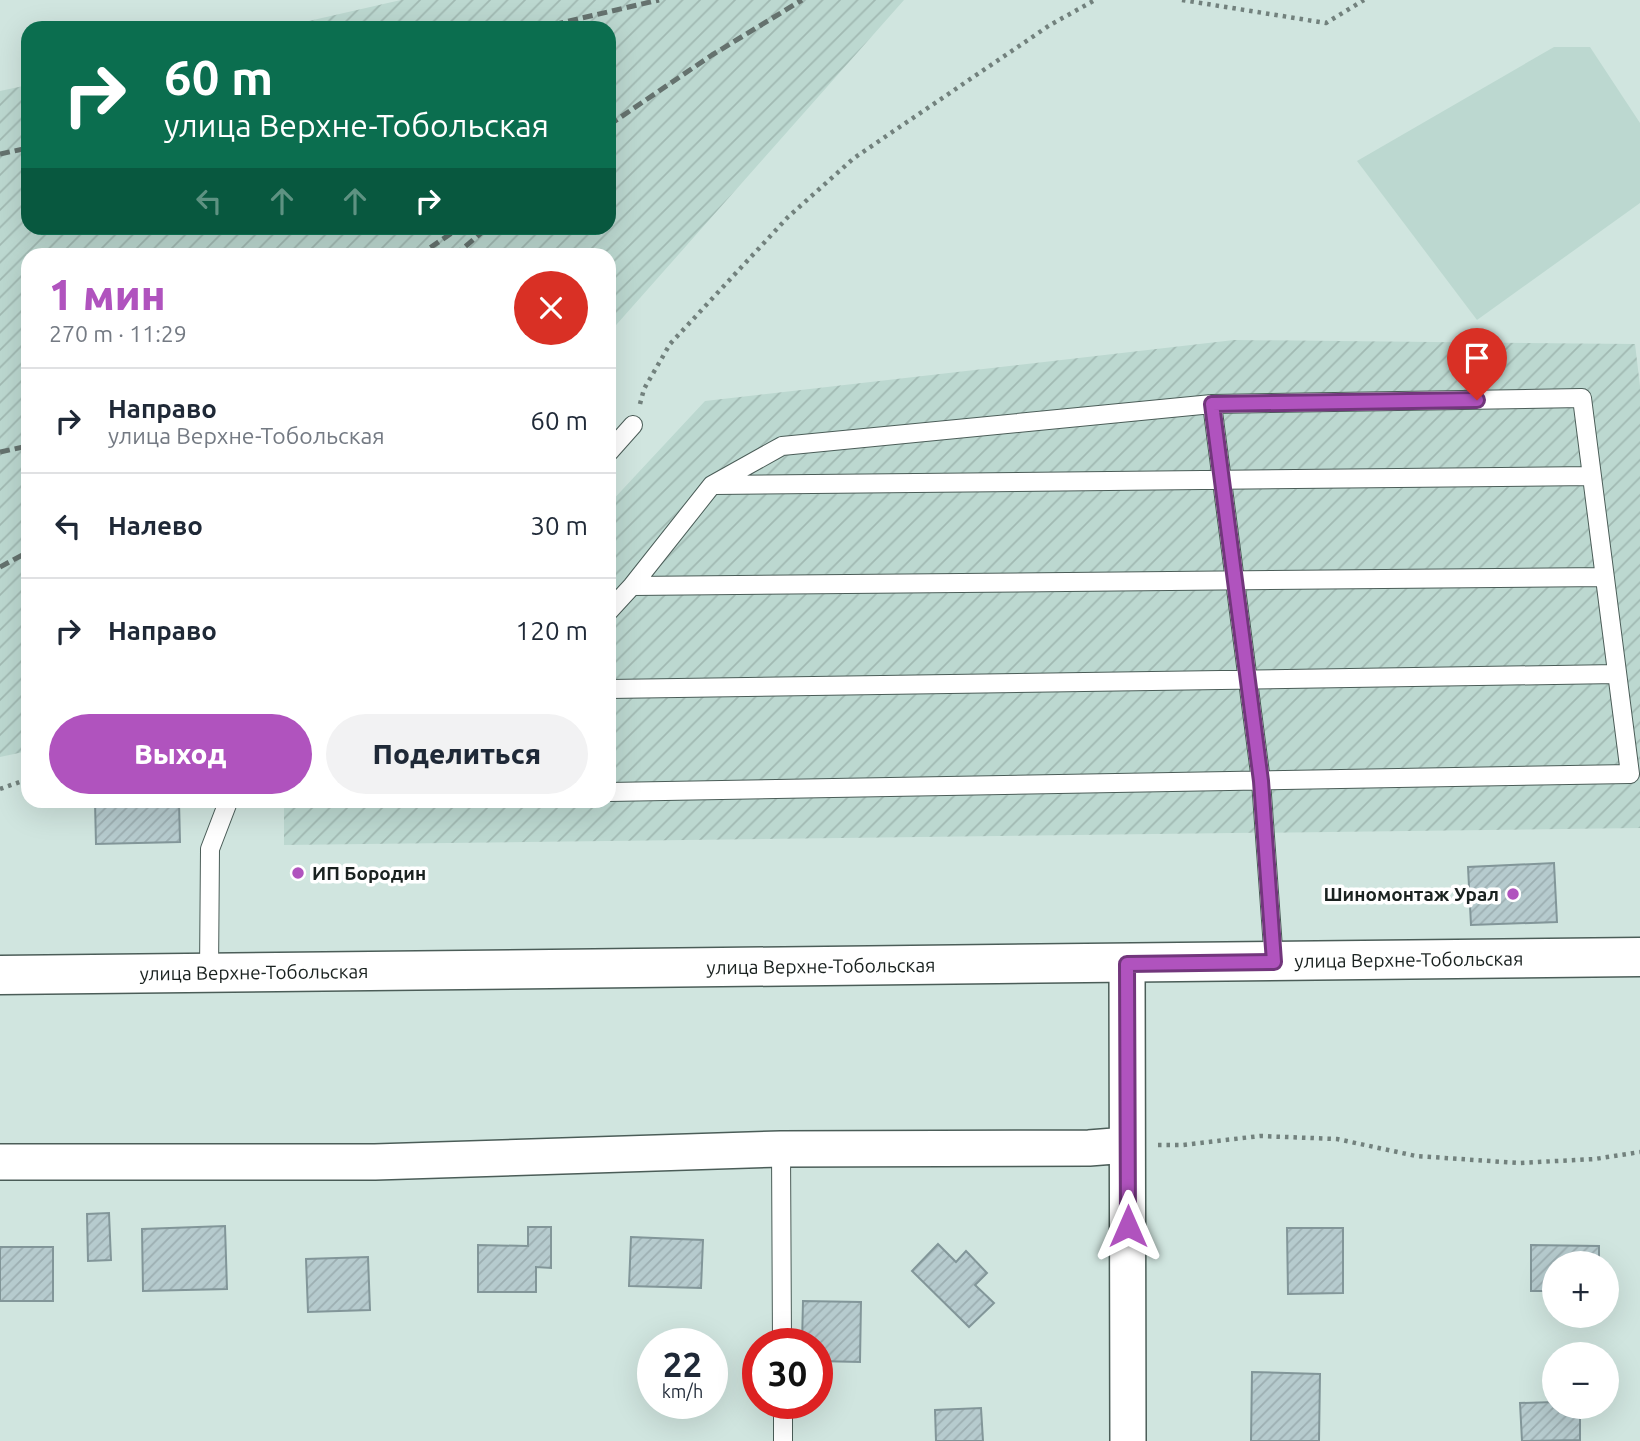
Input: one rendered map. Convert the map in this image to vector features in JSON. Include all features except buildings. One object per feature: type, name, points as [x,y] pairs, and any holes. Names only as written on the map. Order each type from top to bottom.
[{"type":"street","name":"улица Верхне-Тобольская","points":[[0,975],[1640,957]]},
{"type":"street","points":[[1127,964],[1128,1441]]},
{"type":"street","points":[[0,1162],[375,1162],[781,1149],[1075,1148],[1128,1145]]},
{"type":"lane","points":[[616,603],[712,485],[782,446],[1212,404],[1583,398],[1630,774],[616,792]]},
{"type":"lane","points":[[1212,404],[1261,781],[1274,962]]},
{"type":"lane","points":[[616,444],[633,425]]},
{"type":"lane","points":[[712,485],[1592,476]]},
{"type":"lane","points":[[632,586],[1605,577]]},
{"type":"lane","points":[[616,689],[1617,674]]},
{"type":"lane","points":[[209,972],[210,849],[226,808]]},
{"type":"lane","points":[[781,1149],[782,1328]]},
{"type":"lane","points":[[783,1419],[783,1441]]},
{"type":"path","points":[[633,425],[644,388],[670,344],[788,217],[854,158],[1051,24],[1095,0]]},
{"type":"path","points":[[1182,0],[1326,23],[1364,0]]},
{"type":"path","points":[[0,789],[21,782]]},
{"type":"path","points":[[1128,1145],[1183,1145],[1260,1136],[1337,1139],[1416,1156],[1520,1163],[1640,1152]]},
{"type":"shaded area","points":[[401,0],[904,0],[616,325],[616,248],[21,248],[21,752],[0,757],[0,91],[21,86],[21,235],[616,235],[616,21],[309,21]]},
{"type":"shaded area","points":[[1554,47],[1590,47],[1640,123],[1640,203],[1477,320],[1357,161]]},
{"type":"shaded area","points":[[1234,340],[1635,344],[1640,386],[1640,828],[284,845],[284,808],[616,808],[616,496],[705,401]]},
{"type":"railway","points":[[569,21],[659,0]]},
{"type":"railway","points":[[616,120],[712,55],[802,0]]},
{"type":"railway","points":[[0,154],[21,150]]},
{"type":"railway","points":[[430,248],[449,235]]},
{"type":"railway","points":[[463,248],[479,235]]},
{"type":"railway","points":[[0,452],[21,448]]},
{"type":"railway","points":[[0,567],[21,556]]},
{"type":"place","name":"ИП Бородин","points":[[298,873]]},
{"type":"place","name":"Шиномонтаж Урал","points":[[1513,894]]},
{"type":"route","points":[[1128,1226],[1127,964],[1274,962],[1261,781],[1212,404],[1477,400]]}]
